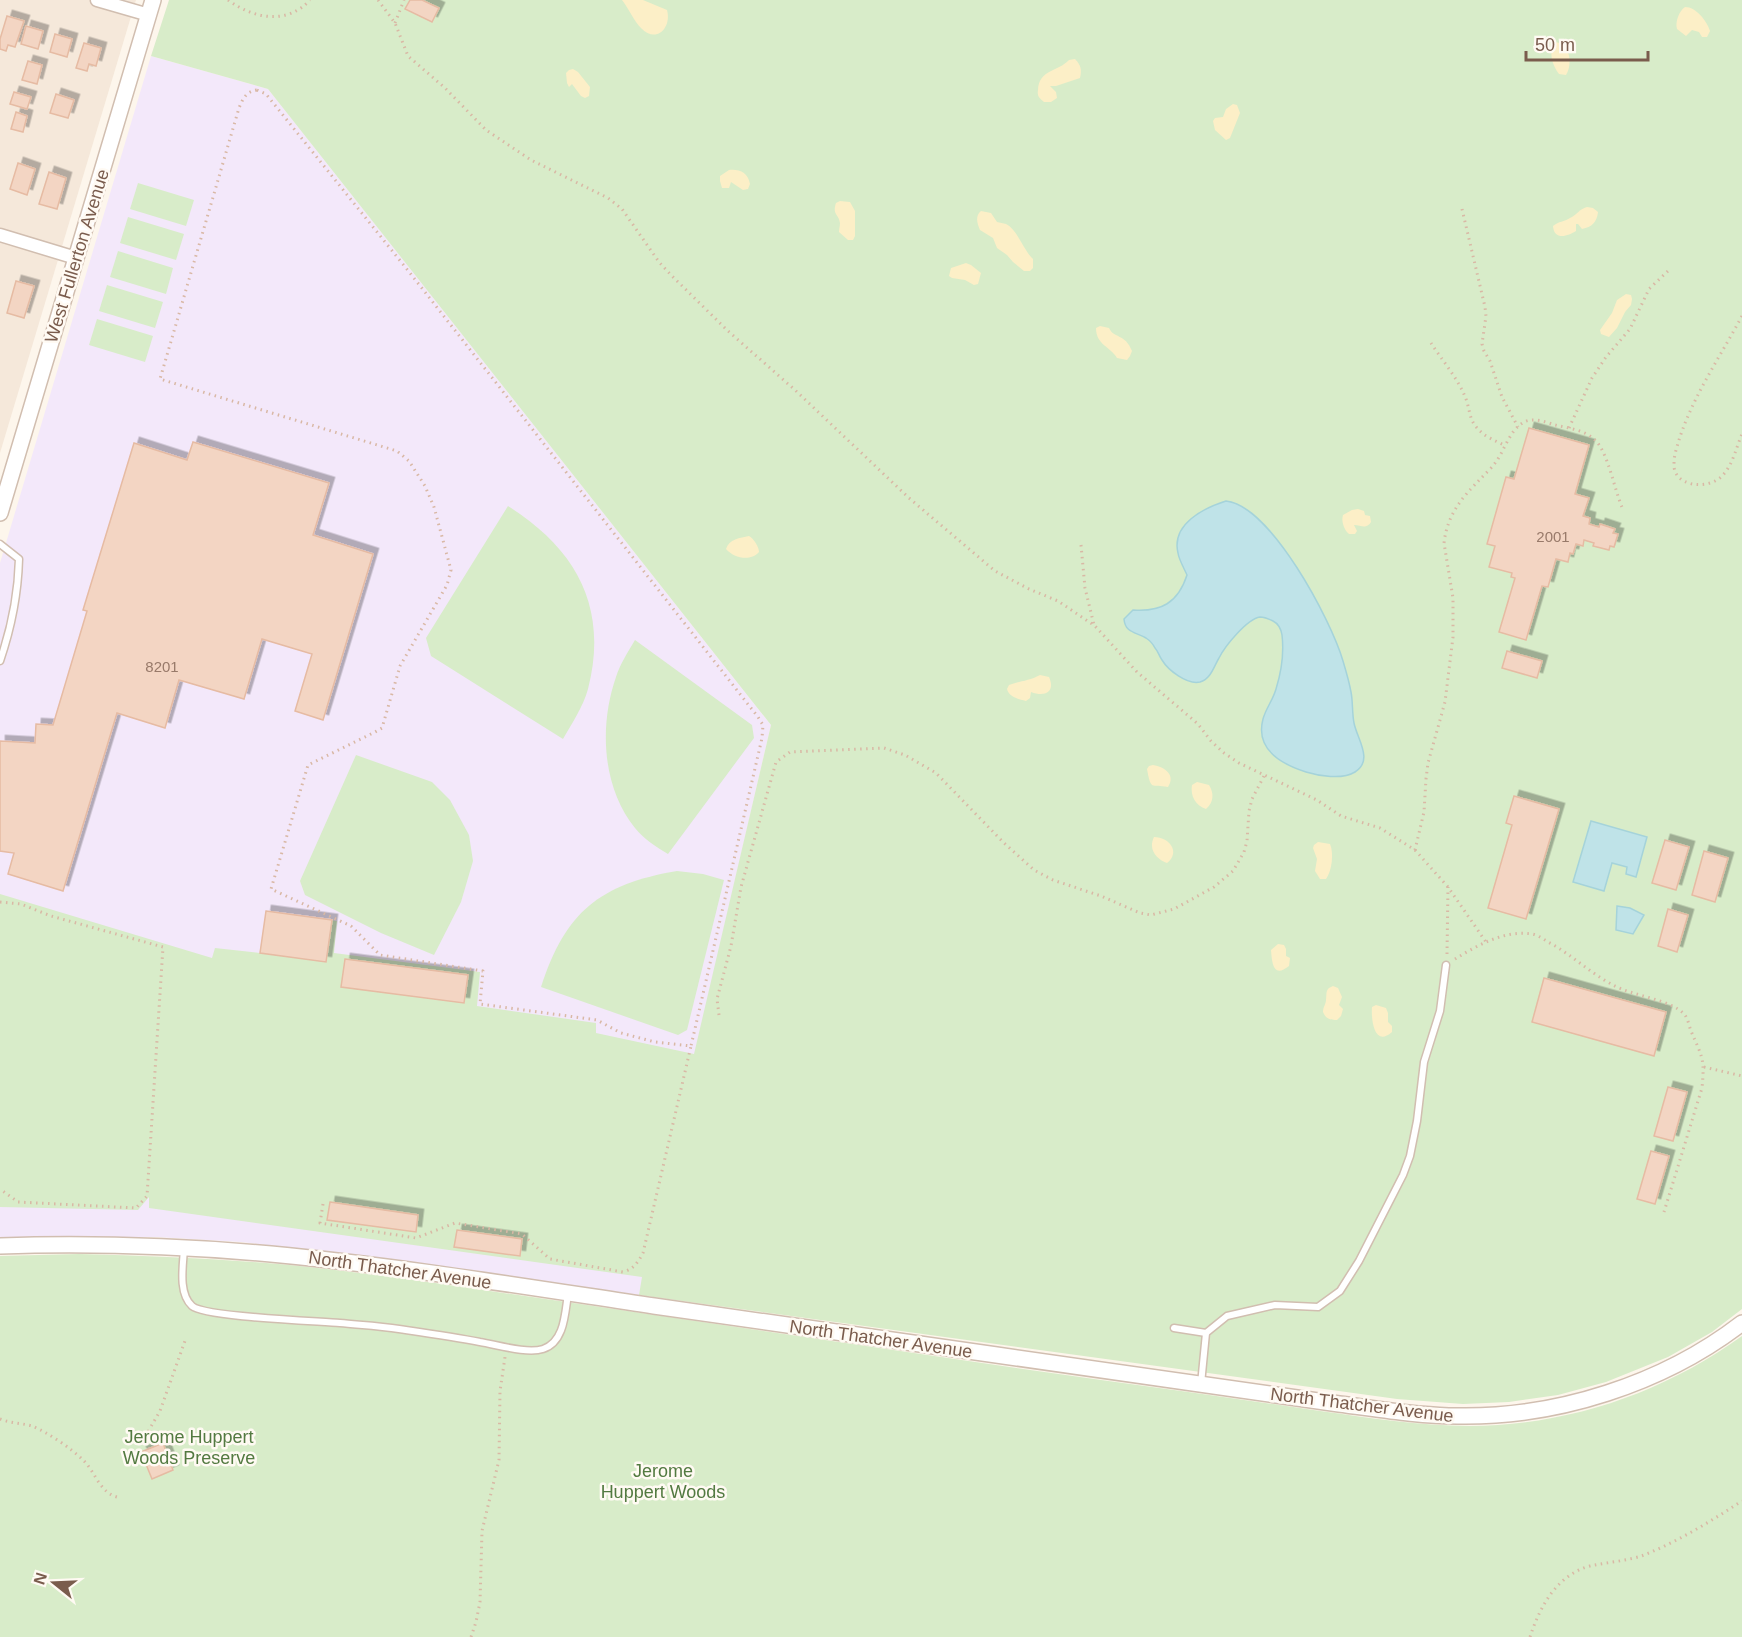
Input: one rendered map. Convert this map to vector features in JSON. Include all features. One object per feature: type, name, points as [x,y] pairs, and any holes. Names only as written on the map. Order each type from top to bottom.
[{"type":"street","points":[[97,0],[149,15]]},
{"type":"street","name":"West Fullerton Avenue","points":[[0,513],[3,495],[153,0]]},
{"type":"street","points":[[0,235],[76,258]]},
{"type":"street","name":"North Thatcher Avenue","points":[[0,1246],[93,1245],[184,1248],[326,1260],[1405,1413],[1456,1416],[1528,1413],[1570,1405],[1660,1373],[1701,1352],[1742,1323]]},
{"type":"lane","points":[[0,544],[19,559],[19,588],[8,638],[0,661]]},
{"type":"lane","points":[[1201,1384],[1206,1334],[1227,1316],[1275,1305],[1318,1308],[1340,1291],[1359,1261],[1403,1175],[1410,1156],[1424,1062],[1440,1011],[1446,965]]},
{"type":"lane","points":[[184,1248],[184,1288],[190,1305],[198,1310],[221,1314],[398,1329],[536,1350],[545,1349],[559,1335],[564,1322],[568,1293]]},
{"type":"lane","points":[[1174,1328],[1206,1334]]},
{"type":"path","points":[[228,0],[241,9],[273,17],[289,15],[302,9],[310,0]]},
{"type":"path","points":[[378,0],[394,23],[408,56],[445,88],[486,130],[531,160],[608,198],[622,209],[671,276],[909,498],[983,561],[1011,580],[1059,601],[1095,626],[1137,672],[1198,724],[1224,753],[1264,776],[1317,800],[1341,816],[1380,828],[1415,850],[1448,886],[1486,942]]},
{"type":"path","points":[[394,23],[404,0]]},
{"type":"path","points":[[323,1204],[320,1223],[416,1238],[455,1223],[522,1234],[550,1259],[623,1272],[630,1270],[636,1264],[643,1253],[691,1047],[762,738],[763,725],[417,282],[266,94],[257,90],[250,91],[238,108],[160,378],[397,450],[409,461],[425,486],[434,507],[451,570],[447,585],[400,666],[381,728],[309,765],[271,889],[351,926],[380,955],[483,971],[480,1004],[597,1020],[621,1033],[655,1042],[691,1047]]},
{"type":"path","points":[[1462,209],[1485,307],[1482,344],[1502,397],[1518,426]]},
{"type":"path","points":[[1569,428],[1592,378],[1606,357],[1630,329],[1649,289],[1669,270]]},
{"type":"path","points":[[1742,316],[1690,410],[1674,460],[1674,469],[1678,477],[1698,485],[1710,484],[1721,477],[1730,465],[1742,434]]},
{"type":"path","points":[[1431,343],[1460,387],[1477,428],[1486,436],[1506,446]]},
{"type":"path","points":[[1415,850],[1425,812],[1428,763],[1445,702],[1453,638],[1453,598],[1444,543],[1450,518],[1459,502],[1493,466],[1518,426],[1526,421],[1536,420],[1569,428],[1594,439],[1604,452],[1622,507]]},
{"type":"path","points":[[1081,545],[1085,588],[1095,626]]},
{"type":"path","points":[[719,1015],[717,999],[731,945],[741,887],[776,762],[790,752],[884,748],[905,755],[936,773],[1003,842],[1034,870],[1053,880],[1101,896],[1140,913],[1151,915],[1174,909],[1214,887],[1233,871],[1244,852],[1252,799],[1264,776]]},
{"type":"path","points":[[1446,965],[1448,886]]},
{"type":"path","points":[[0,902],[21,904],[51,916],[163,947],[147,1196],[136,1208],[18,1202],[0,1189]]},
{"type":"path","points":[[1446,965],[1486,942],[1506,935],[1535,934],[1612,985],[1670,1005],[1685,1015],[1702,1054],[1704,1067],[1702,1088],[1664,1212]]},
{"type":"path","points":[[1704,1067],[1742,1076]]},
{"type":"path","points":[[149,1449],[147,1443],[149,1430],[159,1411],[186,1338]]},
{"type":"path","points":[[471,1637],[480,1602],[482,1531],[499,1460],[500,1391],[507,1347]]},
{"type":"path","points":[[0,1419],[32,1426],[54,1438],[84,1460],[106,1492],[117,1497]]},
{"type":"path","points":[[1530,1637],[1550,1593],[1568,1575],[1588,1567],[1643,1555],[1699,1528],[1742,1501]]},
{"type":"shaded area","points":[[0,0],[136,0],[0,453]]},
{"type":"shaded area","points":[[151,56],[268,89],[771,725],[639,1295],[362,1256],[241,1242],[156,1237],[0,1237],[0,563]]},
{"type":"green space","points":[[169,0],[1742,0],[1742,1309],[1712,1332],[1668,1357],[1606,1382],[1558,1395],[1509,1402],[1463,1404],[1397,1399],[639,1295],[642,1277],[149,1208],[149,1197],[138,1210],[0,1207],[0,894],[212,958],[215,948],[260,953],[266,911],[337,921],[334,953],[480,972],[477,1006],[596,1023],[596,1033],[694,1054],[771,725],[268,89],[151,56]]},
{"type":"green space","points":[[138,183],[194,200],[186,226],[130,209]]},
{"type":"green space","points":[[128,217],[184,234],[176,260],[120,243]]},
{"type":"green space","points":[[118,251],[173,268],[166,294],[110,277]]},
{"type":"green space","points":[[107,285],[163,302],[155,328],[99,311]]},
{"type":"green space","points":[[97,319],[153,336],[145,362],[89,345]]},
{"type":"green space","points":[[508,506],[552,541],[569,561],[590,606],[594,632],[593,659],[588,689],[563,739],[431,656],[426,638]]},
{"type":"green space","points":[[635,640],[752,725],[754,738],[668,854],[642,836],[624,812],[610,775],[607,756],[607,716],[611,696],[620,667]]},
{"type":"green space","points":[[356,755],[432,782],[450,800],[469,835],[473,861],[461,902],[434,955],[381,933],[305,895],[300,881]]},
{"type":"green space","points":[[677,871],[703,874],[724,880],[687,1030],[678,1035],[541,987],[562,939],[574,921],[589,906],[606,894],[627,884]]},
{"type":"green space","name":"Jerome Huppert Woods","points":[[79,1254],[223,1260],[344,1271],[1342,1414],[1453,1426],[1531,1422],[1595,1408],[1626,1398],[1686,1371],[1742,1336],[1742,1637],[0,1637],[0,1256]]},
{"type":"sand","points":[[622,0],[643,0],[667,10],[665,28],[657,34],[647,33],[638,25]]},
{"type":"sand","points":[[1685,7],[1693,9],[1704,19],[1710,31],[1707,37],[1702,37],[1699,32],[1692,30],[1686,36],[1677,29],[1678,17]]},
{"type":"sand","points":[[1555,42],[1564,46],[1569,55],[1566,75],[1559,74],[1554,67],[1551,54]]},
{"type":"sand","points":[[1075,59],[1079,63],[1080,78],[1050,86],[1056,92],[1057,98],[1051,102],[1044,102],[1038,94],[1042,78],[1069,60]]},
{"type":"sand","points":[[573,69],[590,87],[589,96],[585,98],[572,84],[569,87],[567,83],[566,73]]},
{"type":"sand","points":[[1233,104],[1237,105],[1240,113],[1230,138],[1226,140],[1215,130],[1213,121],[1215,118],[1223,117],[1226,109]]},
{"type":"sand","points":[[729,170],[737,170],[745,174],[750,184],[748,189],[743,190],[731,182],[729,188],[722,188],[720,176]]},
{"type":"sand","points":[[850,202],[855,211],[853,240],[848,240],[839,232],[840,223],[835,210],[836,203]]},
{"type":"sand","points":[[1587,207],[1598,212],[1593,224],[1582,229],[1576,224],[1576,231],[1565,236],[1556,234],[1553,226]]},
{"type":"sand","points":[[981,211],[991,213],[997,222],[1006,224],[1014,230],[1033,259],[1033,268],[1030,271],[1024,271],[1013,262],[997,248],[993,238],[980,230],[977,220]]},
{"type":"sand","points":[[966,263],[981,273],[978,284],[974,285],[949,276],[951,268]]},
{"type":"sand","points":[[1626,294],[1631,295],[1631,305],[1617,328],[1609,337],[1601,334],[1600,330],[1612,313],[1617,300]]},
{"type":"sand","points":[[1100,326],[1109,328],[1126,341],[1132,351],[1127,360],[1117,358],[1101,342],[1096,328]]},
{"type":"sand","points":[[1358,509],[1370,516],[1371,522],[1365,526],[1354,525],[1357,531],[1355,534],[1349,534],[1343,525],[1343,515]]},
{"type":"sand","points":[[749,536],[758,548],[759,552],[755,555],[742,558],[726,549],[732,541]]},
{"type":"sand","points":[[1040,675],[1049,677],[1051,687],[1048,692],[1040,694],[1031,692],[1030,698],[1026,701],[1008,692],[1009,685]]},
{"type":"sand","points":[[1153,765],[1168,772],[1171,779],[1168,787],[1151,784],[1147,769]]},
{"type":"sand","points":[[1197,782],[1209,785],[1212,791],[1212,800],[1206,809],[1199,806],[1193,797],[1192,785]]},
{"type":"sand","points":[[1154,837],[1168,842],[1173,850],[1171,859],[1167,863],[1154,853],[1152,841]]},
{"type":"sand","points":[[1318,842],[1330,844],[1331,848],[1331,867],[1326,879],[1320,879],[1315,871],[1317,859],[1313,848]]},
{"type":"sand","points":[[1278,944],[1284,945],[1286,956],[1290,958],[1289,966],[1280,971],[1274,967],[1271,950]]},
{"type":"sand","points":[[1333,986],[1338,988],[1342,997],[1339,1005],[1343,1009],[1337,1020],[1328,1019],[1323,1012],[1327,991]]},
{"type":"sand","points":[[1376,1005],[1386,1008],[1388,1013],[1388,1022],[1392,1026],[1392,1032],[1386,1036],[1381,1037],[1375,1030],[1372,1007]]},
{"type":"water","points":[[1226,501],[1243,508],[1262,522],[1280,543],[1313,594],[1326,619],[1346,672],[1352,696],[1354,723],[1363,749],[1363,762],[1355,772],[1337,777],[1306,772],[1279,760],[1266,747],[1262,730],[1263,719],[1276,689],[1281,669],[1283,642],[1282,633],[1275,622],[1260,617],[1249,623],[1226,647],[1212,672],[1200,682],[1189,681],[1173,672],[1150,641],[1126,627],[1124,619],[1133,610],[1160,607],[1179,593],[1187,575],[1178,553],[1179,534],[1184,526],[1199,513]]},
{"type":"water","points":[[1591,821],[1647,837],[1636,877],[1626,874],[1627,867],[1612,863],[1604,891],[1573,882]]},
{"type":"water","points":[[1617,906],[1630,908],[1644,915],[1633,934],[1616,930]]},
{"type":"building","points":[[410,0],[422,0],[439,8],[432,22],[405,9]]},
{"type":"building","points":[[7,16],[24,21],[15,47],[8,45],[6,51],[0,49],[0,39]]},
{"type":"building","points":[[26,26],[43,31],[38,49],[21,44]]},
{"type":"building","points":[[55,34],[72,39],[67,57],[50,52]]},
{"type":"building","points":[[84,43],[101,48],[96,66],[89,64],[87,71],[76,68]]},
{"type":"building","points":[[28,61],[42,65],[37,84],[22,80]]},
{"type":"building","points":[[14,92],[31,97],[27,109],[10,104]]},
{"type":"building","points":[[56,94],[74,100],[68,118],[50,113]]},
{"type":"building","points":[[16,112],[27,116],[23,132],[11,129]]},
{"type":"building","points":[[18,163],[35,169],[27,195],[10,189]]},
{"type":"building","points":[[49,172],[66,178],[57,209],[39,204]]},
{"type":"building","points":[[16,281],[34,286],[24,318],[7,313]]},
{"type":"building","points":[[1529,428],[1589,445],[1575,494],[1589,498],[1583,516],[1590,518],[1589,524],[1599,527],[1600,524],[1615,529],[1613,533],[1618,534],[1614,547],[1610,546],[1609,550],[1593,546],[1594,543],[1584,540],[1583,546],[1576,544],[1573,554],[1570,553],[1568,562],[1556,559],[1548,587],[1542,586],[1526,640],[1499,632],[1515,578],[1511,577],[1512,573],[1489,567],[1495,546],[1487,544],[1506,477],[1514,479]]},
{"type":"building","points":[[193,442],[329,483],[313,535],[373,554],[323,720],[295,711],[312,654],[262,639],[244,699],[179,680],[165,728],[117,713],[63,891],[8,874],[14,853],[0,851],[0,741],[35,743],[36,724],[53,725],[87,611],[83,610],[134,443],[187,460]]},
{"type":"building","points":[[1507,651],[1542,661],[1537,678],[1502,668]]},
{"type":"building","points":[[1514,796],[1559,809],[1526,919],[1488,908],[1512,825],[1506,823]]},
{"type":"building","points":[[1665,840],[1689,847],[1676,890],[1652,883]]},
{"type":"building","points":[[1704,851],[1728,858],[1715,902],[1692,895]]},
{"type":"building","points":[[1668,909],[1688,915],[1677,952],[1658,946]]},
{"type":"building","points":[[266,911],[332,920],[326,962],[260,953]]},
{"type":"building","points":[[345,959],[468,975],[464,1003],[341,987]]},
{"type":"building","points":[[1544,978],[1666,1012],[1654,1056],[1532,1022]]},
{"type":"building","points":[[1668,1087],[1687,1092],[1673,1141],[1654,1136]]},
{"type":"building","points":[[1651,1151],[1669,1156],[1655,1204],[1637,1199]]},
{"type":"building","points":[[330,1202],[418,1215],[416,1232],[327,1220]]},
{"type":"building","points":[[457,1230],[522,1239],[520,1256],[454,1247]]},
{"type":"building","points":[[163,1443],[173,1470],[152,1479],[141,1452]]},
{"type":"park label","name":"Jerome Huppert Woods Preserve","points":[[189,1447]]}]
